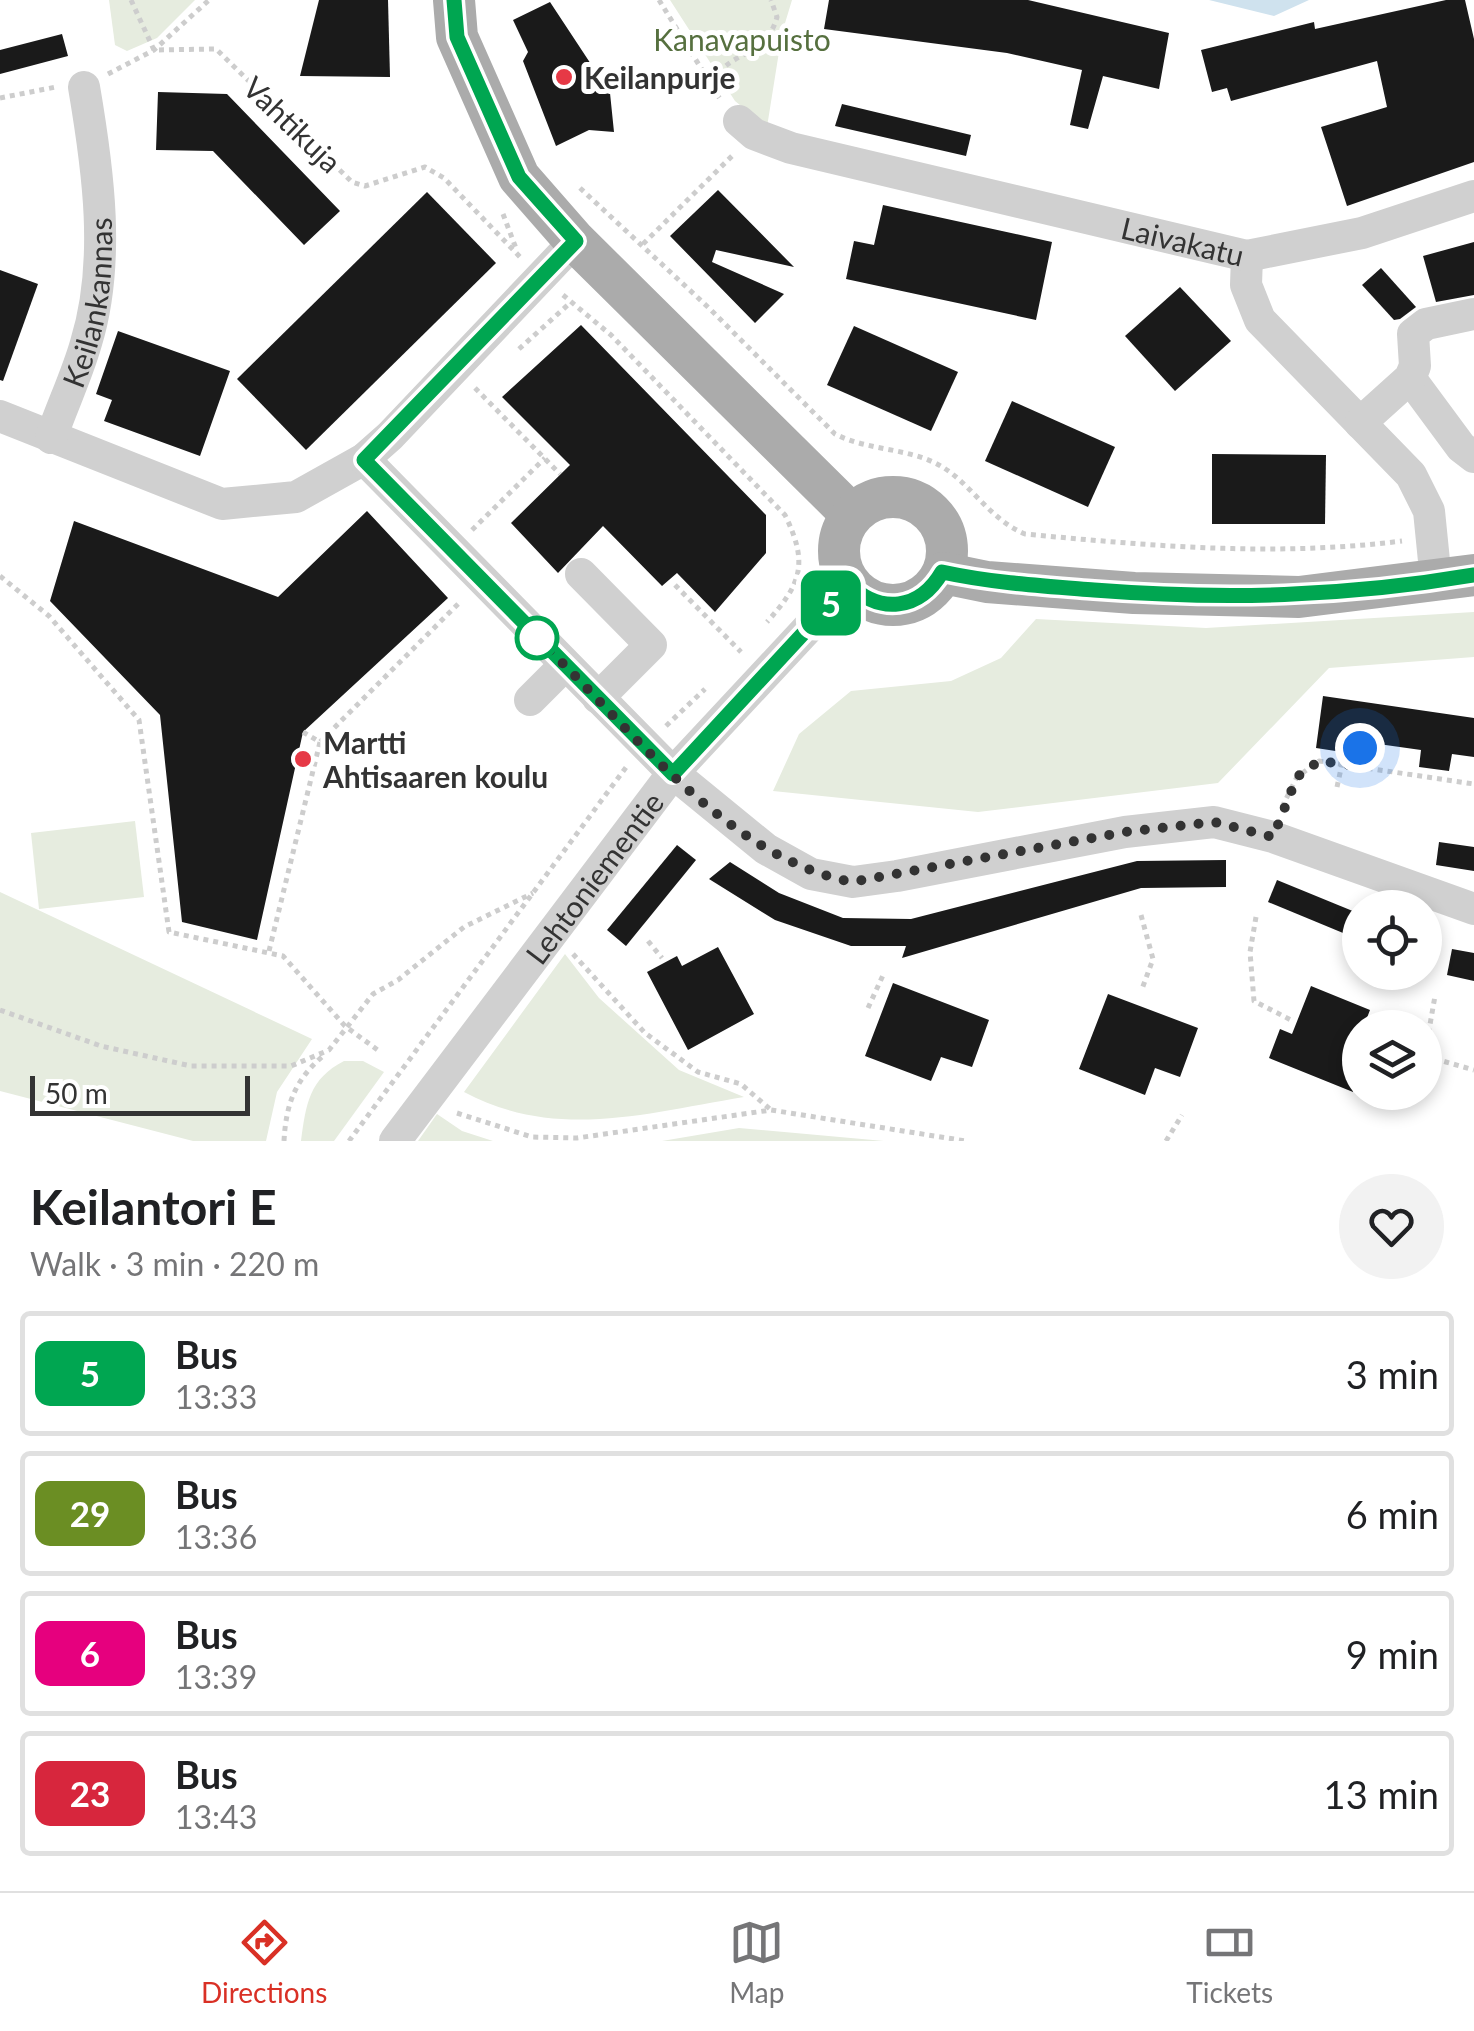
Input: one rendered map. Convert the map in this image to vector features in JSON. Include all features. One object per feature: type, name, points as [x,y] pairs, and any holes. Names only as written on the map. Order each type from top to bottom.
[{"type":"main road","points":[[455,19],[519,177],[576,241],[852,515]]},
{"type":"main road","points":[[893,497],[922,505],[934,515],[947,543],[942,572],[934,586],[907,604],[875,603],[849,584],[838,556],[839,542],[852,515],[878,499],[893,497]]},
{"type":"main road","points":[[942,572],[986,582],[1134,593],[1299,597],[1455,578]]},
{"type":"street","name":"Keilankannas","points":[[51,438],[87,341],[99,280],[96,159],[84,87]]},
{"type":"street","name":"Laivakatu","points":[[738,136],[754,134],[790,148],[1247,256],[1246,286],[1260,320],[1412,475],[1430,511],[1431,537],[1455,578]]},
{"type":"street","points":[[1247,256],[1362,234],[1474,196]]},
{"type":"street","points":[[0,416],[222,504],[296,496],[364,460],[576,241]]},
{"type":"street","points":[[1360,423],[1410,378],[1415,366],[1413,334],[1426,324],[1474,314]]},
{"type":"street","points":[[1410,378],[1461,447],[1474,456]]},
{"type":"street","points":[[364,460],[673,774],[766,850],[811,874],[852,882],[1125,832],[1214,822],[1273,837],[1474,909]]},
{"type":"street","points":[[581,574],[651,645],[598,698]]},
{"type":"street","name":"Lehtoniementie","points":[[395,1141],[673,774],[849,584]]},
{"type":"street","points":[[530,700],[565,666]]},
{"type":"path","points":[[130,0],[154,50]]},
{"type":"path","points":[[0,98],[40,88],[84,87],[154,50],[208,0]]},
{"type":"path","points":[[659,0],[712,80],[720,67],[766,43],[777,17],[771,0]]},
{"type":"path","name":"Vahtikuja","points":[[154,50],[216,49],[352,182],[365,186],[425,166],[444,178],[518,256],[514,267]]},
{"type":"path","points":[[642,245],[738,136]]},
{"type":"path","points":[[576,184],[835,434],[861,447],[931,460],[952,473],[998,522],[1025,534],[1217,551],[1328,550],[1431,537]]},
{"type":"path","points":[[516,352],[570,302]]},
{"type":"path","points":[[462,401],[489,376]]},
{"type":"path","points":[[475,388],[560,474]]},
{"type":"path","points":[[468,534],[545,458]]},
{"type":"path","points":[[0,576],[49,616],[139,720],[169,932],[282,956],[345,1026],[379,1051]]},
{"type":"path","points":[[675,585],[741,652]]},
{"type":"path","points":[[269,951],[320,742],[467,595]]},
{"type":"path","points":[[303,732],[320,742]]},
{"type":"path","points":[[1356,766],[1360,748]]},
{"type":"path","points":[[1273,837],[1297,777],[1319,761],[1474,784]]},
{"type":"path","points":[[1337,787],[1342,764]]},
{"type":"path","points":[[284,1141],[286,1112],[300,1076],[329,1050],[373,994],[398,980],[464,928],[534,893]]},
{"type":"path","points":[[1142,915],[1153,959],[1142,989]]},
{"type":"path","points":[[1256,917],[1250,952],[1254,1002],[1291,1020]]},
{"type":"path","points":[[555,932],[645,1033],[698,1072],[741,1084],[771,1110]]},
{"type":"path","points":[[648,941],[662,958]]},
{"type":"path","points":[[868,1008],[884,972]]},
{"type":"path","points":[[1433,1010],[1435,996]]},
{"type":"path","points":[[0,1010],[101,1046],[191,1066],[290,1066],[329,1050]]},
{"type":"path","points":[[1442,1060],[1474,1070]]},
{"type":"path","points":[[457,1113],[532,1137],[577,1138],[771,1110],[966,1141]]},
{"type":"path","points":[[1166,1141],[1182,1116]]},
{"type":"green space","points":[[109,0],[195,0],[157,38],[127,51],[115,45]]},
{"type":"green space","name":"Kanavapuisto","points":[[670,0],[792,0],[782,33],[767,127],[735,101]]},
{"type":"green space","points":[[1474,612],[1474,657],[1329,668],[1218,783],[978,812],[773,791],[799,734],[851,691],[951,681],[1001,658],[1036,619],[1206,628]]},
{"type":"green space","points":[[135,821],[144,897],[39,909],[31,833]]},
{"type":"green space","points":[[0,892],[312,1039],[277,1092],[266,1141],[193,1141],[0,1091]]},
{"type":"green space","points":[[565,954],[599,998],[679,1070],[744,1097],[637,1115],[567,1119],[498,1107],[464,1092]]},
{"type":"green space","points":[[344,1061],[363,1061],[384,1072],[334,1141],[301,1141],[316,1084]]},
{"type":"green space","points":[[437,1114],[462,1131],[493,1141],[418,1141]]},
{"type":"green space","points":[[739,1128],[884,1141],[662,1141]]},
{"type":"water","points":[[1209,0],[1309,0],[1274,16]]},
{"type":"building","points":[[319,0],[388,0],[390,77],[300,76]]},
{"type":"building","points":[[829,0],[1028,0],[1169,33],[1159,89],[1103,76],[1088,129],[1070,125],[1082,70],[1007,53],[824,29]]},
{"type":"building","points":[[1446,0],[1465,0],[1474,39],[1474,162],[1347,206],[1321,127],[1387,107],[1377,61],[1231,101],[1227,88],[1212,92],[1201,50],[1314,22],[1315,29]]},
{"type":"building","name":"Keilanpurje","points":[[550,2],[610,93],[614,132],[589,130],[556,146],[523,61],[528,52],[513,20]]},
{"type":"building","points":[[62,34],[68,56],[0,74],[0,50]]},
{"type":"building","points":[[158,92],[227,94],[340,211],[304,245],[213,151],[156,150]]},
{"type":"building","points":[[842,104],[971,135],[966,156],[835,126]]},
{"type":"building","points":[[718,190],[794,267],[716,250],[712,262],[784,294],[755,323],[670,236]]},
{"type":"building","points":[[427,192],[496,263],[306,450],[237,379]]},
{"type":"building","points":[[883,205],[1052,242],[1036,320],[846,279],[854,241],[874,245]]},
{"type":"building","points":[[1474,242],[1474,295],[1436,302],[1423,256]]},
{"type":"building","points":[[1381,268],[1416,307],[1400,319],[1394,320],[1362,285]]},
{"type":"building","points":[[0,270],[38,284],[3,381],[0,380]]},
{"type":"building","points":[[1180,287],[1231,341],[1175,391],[1125,336]]},
{"type":"building","points":[[581,325],[766,515],[766,553],[715,612],[677,573],[662,586],[603,526],[558,573],[511,523],[570,465],[502,397]]},
{"type":"building","points":[[854,326],[958,372],[931,431],[827,385]]},
{"type":"building","points":[[118,331],[230,371],[200,456],[104,421],[112,400],[96,394]]},
{"type":"building","points":[[1012,401],[1115,447],[1088,507],[985,461]]},
{"type":"building","points":[[1212,454],[1326,455],[1325,524],[1212,524]]},
{"type":"building","points":[[367,511],[448,598],[303,732],[257,940],[182,922],[160,715],[50,601],[74,521],[278,597]]},
{"type":"building","points":[[1323,696],[1474,718],[1474,757],[1452,754],[1449,771],[1419,767],[1421,750],[1343,739],[1342,752],[1316,748]]},
{"type":"building","points":[[1439,842],[1474,847],[1474,871],[1436,865]]},
{"type":"building","points":[[677,845],[696,860],[626,946],[607,930]]},
{"type":"building","points":[[1226,860],[1226,887],[1141,888],[902,958],[906,946],[851,946],[775,920],[709,879],[730,862],[779,893],[843,918],[911,919],[1137,861]]},
{"type":"building","points":[[1277,880],[1342,907],[1342,933],[1268,902]]},
{"type":"building","points":[[718,947],[754,1014],[688,1050],[647,972],[677,956],[682,966]]},
{"type":"building","points":[[1452,949],[1474,953],[1474,981],[1447,975]]},
{"type":"building","points":[[893,983],[989,1020],[972,1067],[941,1057],[931,1081],[865,1056]]},
{"type":"building","points":[[1311,986],[1370,1010],[1342,1010],[1342,1088],[1269,1058],[1280,1029],[1292,1034]]},
{"type":"building","points":[[1108,994],[1198,1028],[1180,1077],[1155,1068],[1145,1095],[1079,1069]]},
{"type":"bus line","name":"5","points":[[454,0],[457,37],[519,177],[576,241],[364,460],[673,774],[849,584],[861,596],[891,606],[922,597],[942,572],[986,582],[1134,593],[1299,597],[1474,575]]},
{"type":"place","name":"Keilanpurje","points":[[564,77]]},
{"type":"place","name":"Martti Ahtisaaren koulu","points":[[303,759]]},
{"type":"route","points":[[537,638],[706,804],[766,850],[811,874],[852,882],[1125,832],[1214,822],[1273,837],[1297,777],[1319,761],[1356,766],[1360,748]]}]
